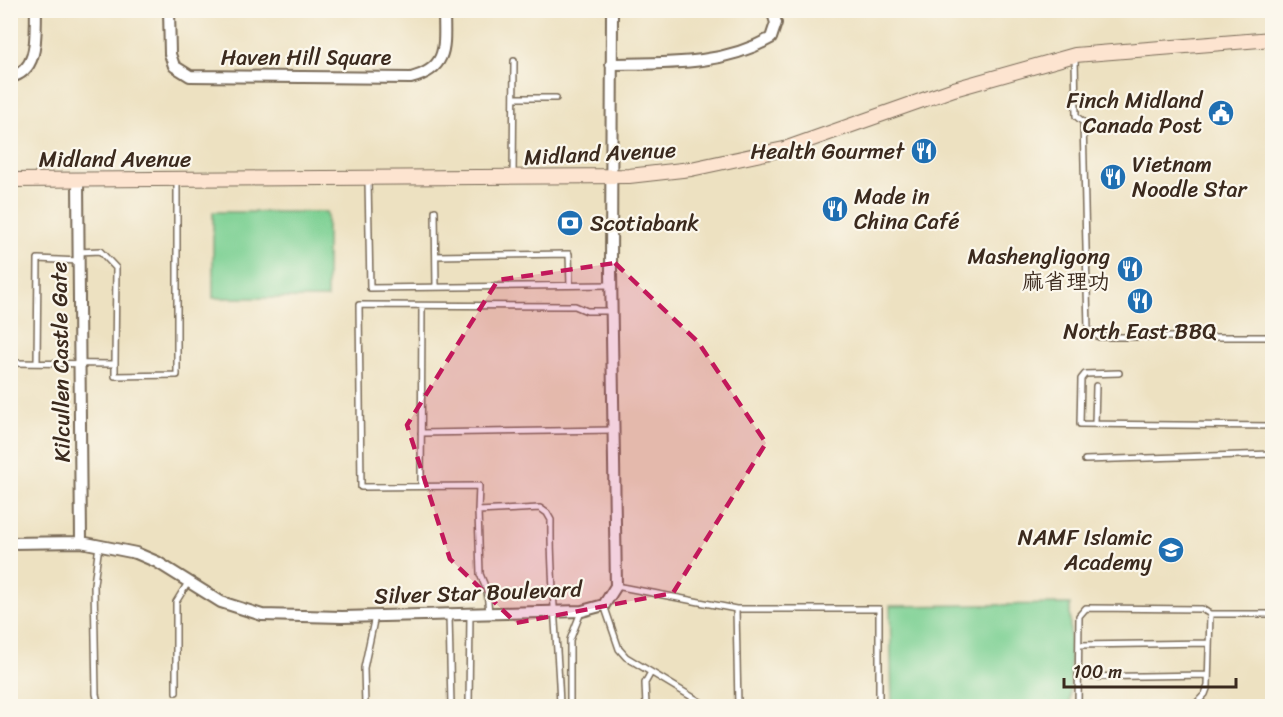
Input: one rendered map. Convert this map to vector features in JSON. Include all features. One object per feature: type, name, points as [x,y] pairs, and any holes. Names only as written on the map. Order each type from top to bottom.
[{"type":"main road","name":"Midland Avenue","points":[[10,180],[612,177],[691,169],[784,149],[954,89],[1075,55],[1272,39]]},
{"type":"main road","name":"Midland Avenue","points":[[1245,41],[1272,45]]},
{"type":"street","points":[[10,77],[20,75],[31,61],[35,47],[36,10]]},
{"type":"street","name":"Haven Hill Square","points":[[169,10],[170,54],[174,66],[190,76],[411,78],[426,74],[436,67],[441,58],[444,10]]},
{"type":"street","points":[[612,10],[611,311],[616,586]]},
{"type":"street","points":[[611,64],[687,63],[749,48],[771,38],[776,23],[772,10]]},
{"type":"street","name":"Kilcullen Castle Gate","points":[[78,181],[81,542]]},
{"type":"street","name":"Silver Star Boulevard","points":[[10,543],[81,542],[136,553],[189,581],[221,602],[262,615],[375,616],[582,611],[604,605],[616,586]]},
{"type":"lane","points":[[1075,55],[1076,116],[1083,122],[1088,329],[1099,337],[1272,337]]},
{"type":"lane","points":[[513,178],[514,61]]},
{"type":"lane","points":[[514,98],[556,98]]},
{"type":"lane","points":[[368,178],[370,288],[611,285]]},
{"type":"lane","points":[[37,363],[38,259],[78,256],[100,251],[116,268],[115,376],[177,375],[177,180]]},
{"type":"lane","points":[[435,211],[436,287]]},
{"type":"lane","points":[[436,256],[569,254],[570,285]]},
{"type":"lane","points":[[489,613],[487,591],[480,574],[479,486],[362,487],[359,305],[575,306],[587,311],[611,311]]},
{"type":"lane","points":[[421,486],[422,306]]},
{"type":"lane","points":[[10,363],[115,364]]},
{"type":"lane","points":[[1119,373],[1085,374],[1081,379],[1080,424],[1272,426]]},
{"type":"lane","points":[[1095,424],[1096,386]]},
{"type":"lane","points":[[421,434],[614,430]]},
{"type":"lane","points":[[1084,459],[1272,454]]},
{"type":"lane","points":[[478,511],[540,508],[551,520],[552,610],[557,628],[560,706]]},
{"type":"lane","points":[[99,545],[94,587],[96,694],[99,706]]},
{"type":"lane","points":[[176,692],[176,602],[189,581]]},
{"type":"lane","points":[[616,586],[736,609],[879,609],[879,706]]},
{"type":"lane","points":[[604,605],[619,649],[626,657],[650,674],[707,706]]},
{"type":"lane","points":[[1078,706],[1079,616],[1086,608],[1202,609],[1210,614],[1272,614]]},
{"type":"lane","points":[[736,609],[738,706]]},
{"type":"lane","points":[[570,706],[570,640],[582,611]]},
{"type":"lane","points":[[449,613],[451,706]]},
{"type":"lane","points":[[469,706],[470,613]]},
{"type":"lane","points":[[1194,706],[1205,694],[1208,675],[1210,614]]},
{"type":"lane","points":[[365,706],[364,668],[375,616]]},
{"type":"lane","points":[[1078,645],[1209,643]]},
{"type":"lane","points":[[645,706],[645,682],[650,674]]},
{"type":"lane","points":[[1078,677],[1208,675]]},
{"type":"highlighted area","points":[[615,263],[698,342],[766,443],[673,593],[516,623],[450,559],[407,425],[498,280]]},
{"type":"green space","points":[[213,212],[327,212],[327,298],[213,298]]},
{"type":"green space","points":[[1070,604],[1070,706],[892,706],[890,606]]},
{"type":"place","name":"Finch Midland Canada Post","points":[[1221,113]]},
{"type":"place","name":"Health Gourmet","points":[[924,151]]},
{"type":"place","name":"Vietnam Noodle Star","points":[[1113,177]]},
{"type":"place","name":"Made in China Café","points":[[835,209]]},
{"type":"place","name":"Scotiabank","points":[[570,223]]},
{"type":"place","name":"Mashengligong 麻省理功","points":[[1130,269]]},
{"type":"place","name":"North East BBQ","points":[[1140,301]]},
{"type":"place","name":"NAMF Islamic Academy","points":[[1171,550]]}]
